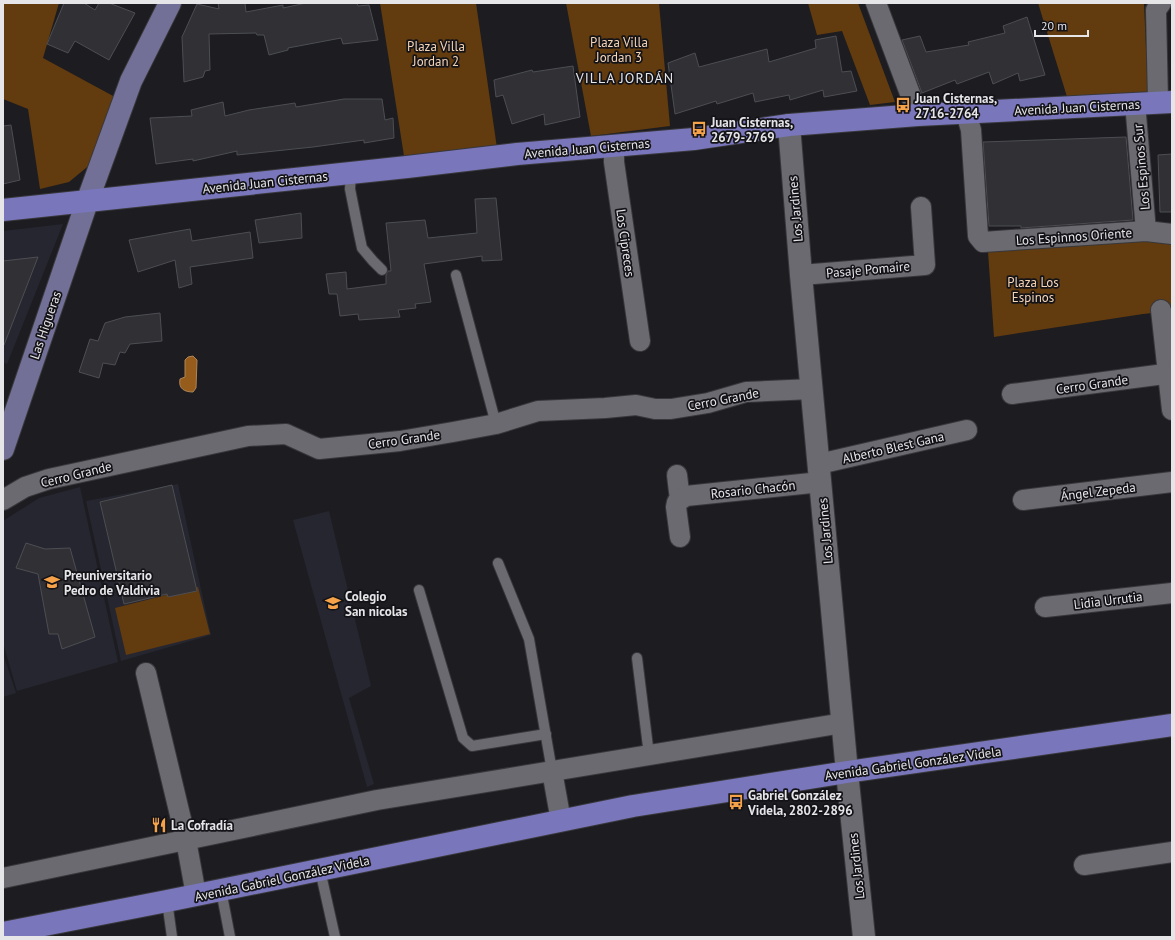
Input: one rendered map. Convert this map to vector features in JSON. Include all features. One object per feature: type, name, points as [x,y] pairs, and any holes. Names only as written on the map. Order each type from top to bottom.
[{"type":"main road","name":"Las Higueras","points":[[4,441],[87,202],[131,81],[170,3]]},
{"type":"main road","name":"Avenida Juan Cisternas","points":[[3,210],[517,154],[694,139],[789,125],[918,115],[1165,102]]},
{"type":"main road","name":"Avenida Gabriel González Videla","points":[[3,933],[641,805],[847,772],[1172,725]]},
{"type":"street","points":[[876,3],[918,115]]},
{"type":"street","points":[[1156,5],[1165,102]]},
{"type":"street","name":"Los Espinos Sur","points":[[1135,103],[1146,231]]},
{"type":"street","name":"Los Espinnos Oriente","points":[[966,113],[971,130],[978,236],[983,242],[1146,231],[1172,234]]},
{"type":"street","name":"Los Jardines","points":[[789,125],[801,275],[847,772],[864,937]]},
{"type":"street","name":"Los Cipreces","points":[[614,146],[614,162],[640,341]]},
{"type":"street","name":"Pasaje Pomaire","points":[[801,275],[925,265],[921,207]]},
{"type":"street","points":[[1161,310],[1170,373],[1172,410]]},
{"type":"street","name":"Cerro Grande","points":[[1012,394],[1170,373]]},
{"type":"street","name":"Cerro Grande","points":[[3,500],[25,487],[49,479],[248,436],[286,434],[319,449],[400,441],[496,424],[538,411],[636,405],[671,409],[708,403],[746,392],[812,389]]},
{"type":"street","name":"Alberto Blest Gana","points":[[820,473],[967,430]]},
{"type":"street","name":"Rosario Chacón","points":[[686,496],[820,473]]},
{"type":"street","points":[[677,475],[679,492],[681,496],[686,496]]},
{"type":"street","name":"Ángel Zepeda","points":[[1023,500],[1172,482]]},
{"type":"street","points":[[680,537],[676,508],[677,502],[686,496]]},
{"type":"street","name":"Lidia Urrutia","points":[[1045,607],[1172,593]]},
{"type":"street","points":[[146,673],[186,840],[196,895]]},
{"type":"street","points":[[3,878],[377,800],[843,723]]},
{"type":"street","points":[[552,771],[561,821]]},
{"type":"street","points":[[1084,865],[1172,852]]},
{"type":"lane","points":[[351,173],[350,189],[362,248],[382,270]]},
{"type":"lane","points":[[456,275],[496,424]]},
{"type":"lane","points":[[498,563],[530,639],[552,771]]},
{"type":"lane","points":[[419,590],[463,738],[472,746],[546,734]]},
{"type":"lane","points":[[637,658],[650,755]]},
{"type":"lane","points":[[320,870],[335,937]]},
{"type":"lane","points":[[221,890],[230,937]]},
{"type":"lane","points":[[167,901],[172,937]]},
{"type":"shaded area","points":[[63,224],[7,364],[3,362],[3,231]]},
{"type":"shaded area","points":[[193,356],[197,360],[196,388],[193,392],[181,388],[180,379],[185,377],[185,360],[188,357]]},
{"type":"shaded area","points":[[178,484],[211,635],[121,661],[86,501]]},
{"type":"shaded area","name":"Preuniversitario Pedro de Valdivia","points":[[80,487],[118,662],[17,691],[3,643],[3,521],[39,498]]},
{"type":"shaded area","name":"Colegio San nicolas","points":[[329,511],[371,686],[349,698],[374,784],[367,787],[293,520]]},
{"type":"shaded area","points":[[3,654],[16,693],[3,697]]},
{"type":"green space","points":[[3,3],[59,3],[43,58],[115,97],[92,163],[69,182],[40,189],[28,109],[3,99]]},
{"type":"green space","name":"Plaza Villa Jordan 2","points":[[380,3],[476,3],[497,148],[404,156]]},
{"type":"green space","name":"Plaza Villa Jordan 3","points":[[566,3],[659,3],[670,126],[591,136]]},
{"type":"green space","points":[[808,3],[858,3],[895,102],[870,105],[842,31],[817,35]]},
{"type":"green space","points":[[1038,3],[1144,3],[1148,95],[1068,100]]},
{"type":"green space","name":"Plaza Los Espinos","points":[[1146,241],[1172,244],[1172,311],[1143,314],[994,337],[988,252]]},
{"type":"green space","points":[[198,587],[210,634],[126,655],[115,608]]},
{"type":"building","points":[[64,3],[84,3],[95,10],[99,3],[109,3],[135,13],[109,60],[75,41],[68,53],[47,44]]},
{"type":"building","points":[[218,3],[245,3],[246,12],[283,5],[283,8],[306,3],[357,3],[358,6],[369,5],[378,40],[343,44],[341,38],[288,48],[288,50],[269,55],[264,35],[257,35],[256,33],[209,34],[210,70],[205,71],[203,77],[184,82],[182,37],[197,4],[219,9]]},
{"type":"building","points":[[1027,17],[1045,75],[1020,81],[1018,73],[993,84],[989,72],[957,84],[955,80],[922,93],[902,40],[920,36],[926,52],[969,45],[968,42],[1005,33],[1003,26]]},
{"type":"building","points":[[836,36],[842,72],[851,71],[857,91],[824,97],[823,90],[790,100],[789,95],[755,102],[753,93],[717,104],[716,101],[675,114],[668,63],[695,53],[699,67],[767,49],[769,62],[816,48],[815,40]]},
{"type":"building","points":[[573,66],[580,117],[545,125],[544,114],[512,124],[503,95],[496,97],[494,80],[532,70],[533,72]]},
{"type":"building","points":[[344,99],[382,99],[385,120],[393,118],[394,138],[364,143],[364,140],[237,155],[237,151],[193,161],[193,159],[156,164],[150,118],[192,116],[191,110],[223,102],[225,116],[249,110],[295,103],[296,107]]},
{"type":"building","points":[[11,125],[20,180],[3,184],[3,126]]},
{"type":"building","points":[[1126,137],[1133,220],[1021,228],[1021,226],[989,226],[983,142]]},
{"type":"building","points":[[1172,154],[1172,212],[1160,212],[1158,155]]},
{"type":"building","points":[[496,198],[502,260],[482,261],[482,256],[424,264],[431,302],[415,304],[416,308],[398,310],[400,317],[359,320],[358,314],[340,316],[337,294],[329,294],[326,274],[346,272],[347,289],[386,284],[386,275],[388,271],[391,271],[386,223],[425,220],[428,238],[477,233],[475,199]]},
{"type":"building","points":[[301,213],[302,238],[259,243],[255,220]]},
{"type":"building","points":[[190,229],[192,241],[250,232],[253,258],[190,267],[192,284],[179,288],[175,260],[138,272],[129,240]]},
{"type":"building","points":[[38,257],[4,345],[3,345],[3,261]]},
{"type":"building","points":[[160,313],[162,341],[130,344],[125,353],[120,352],[115,365],[103,363],[99,378],[79,372],[90,339],[98,341],[105,323],[125,317]]},
{"type":"building","points":[[172,485],[197,591],[168,597],[167,594],[124,604],[100,502]]},
{"type":"building","points":[[26,543],[45,549],[70,548],[95,637],[62,649],[58,634],[49,634],[38,574],[16,568]]},
{"type":"place","name":"Juan Cisternas, 2716-2764","points":[[903,105]]},
{"type":"place","name":"Juan Cisternas, 2679-2769","points":[[699,129]]},
{"type":"place","name":"Preuniversitario Pedro de Valdivia","points":[[52,582]]},
{"type":"place","name":"Colegio San nicolas","points":[[333,603]]},
{"type":"place","name":"Gabriel González Videla, 2802-2896","points":[[736,802]]},
{"type":"place","name":"La Cofradía","points":[[159,825]]},
{"type":"district","name":"VILLA JORDÁN","points":[[625,78]]}]
